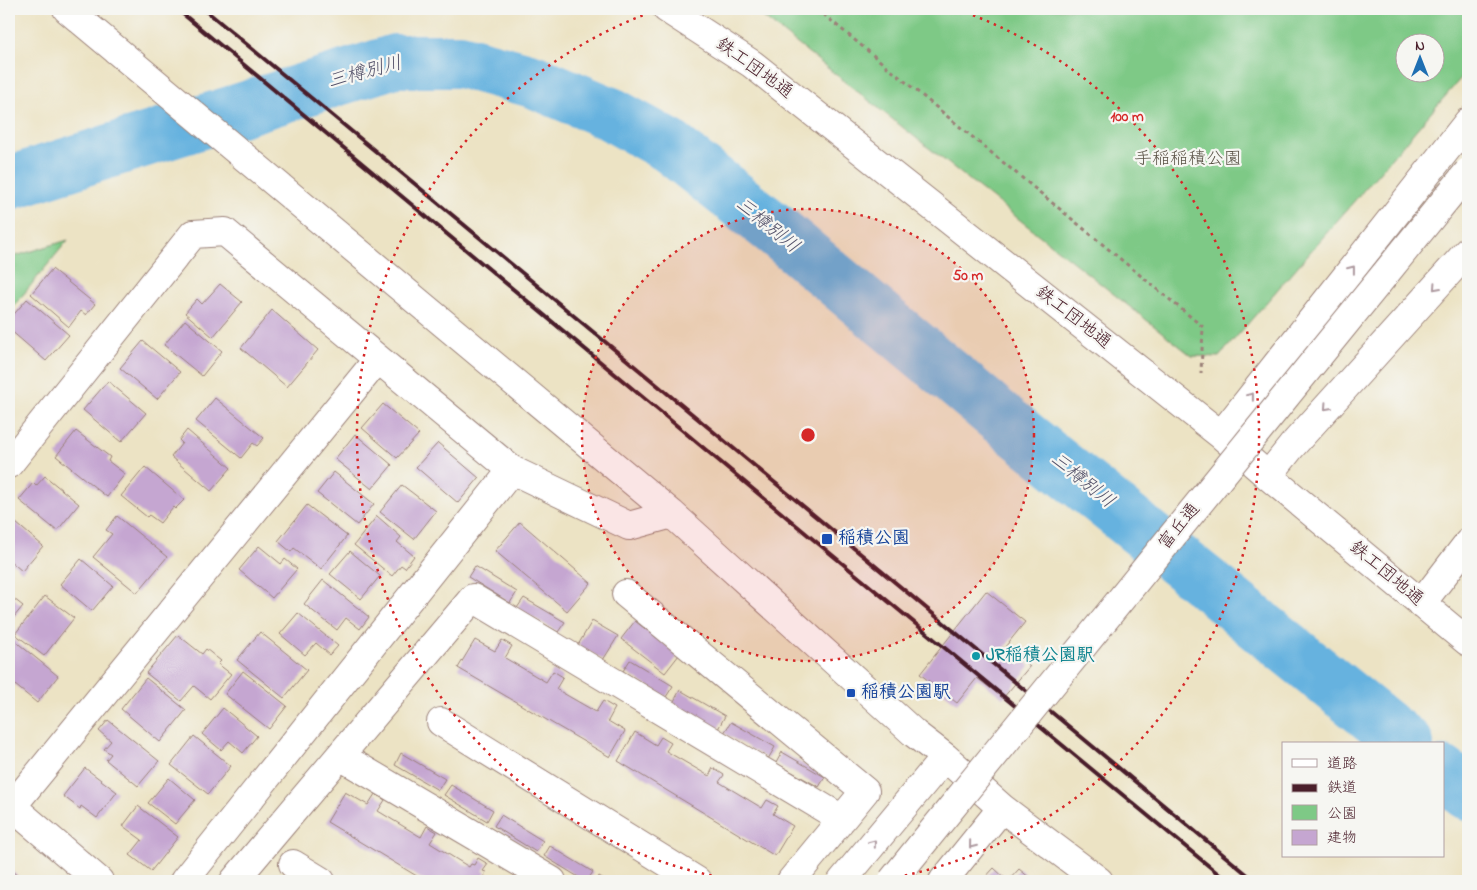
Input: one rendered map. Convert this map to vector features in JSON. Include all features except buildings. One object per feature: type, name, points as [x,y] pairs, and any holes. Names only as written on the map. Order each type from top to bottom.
[{"type":"street","points":[[67,9],[672,514],[915,734],[946,756],[1002,808],[1099,881]]},
{"type":"street","name":"鉄工団地通","points":[[667,9],[752,64],[1221,435],[1468,642]]},
{"type":"street","points":[[1221,435],[1468,122]]},
{"type":"street","name":"富丘通","points":[[892,881],[1468,172]]},
{"type":"street","points":[[9,464],[193,234],[225,232],[512,470],[629,526],[672,514]]},
{"type":"street","points":[[1268,476],[1292,446],[1468,250]]},
{"type":"street","points":[[99,881],[10,807],[378,359]]},
{"type":"street","points":[[184,881],[512,470]]},
{"type":"street","points":[[1421,604],[1468,544]]},
{"type":"street","points":[[626,594],[865,791],[791,881]]},
{"type":"street","points":[[234,881],[472,598],[842,819]]},
{"type":"street","points":[[441,722],[696,881]]},
{"type":"street","points":[[340,756],[552,881]]},
{"type":"street","points":[[842,881],[946,756]]},
{"type":"street","points":[[942,881],[1002,808]]},
{"type":"street","points":[[293,864],[321,881]]},
{"type":"path","points":[[817,9],[1203,327],[1201,373]]},
{"type":"green space","name":"手稲稲積公園","points":[[753,9],[1468,9],[1468,70],[1219,357],[1192,356]]},
{"type":"green space","points":[[68,240],[9,312],[9,258]]},
{"type":"waterway","name":"三樽別川","points":[[9,183],[395,61],[460,61],[533,81],[611,114],[669,146],[778,232],[997,415],[1405,742]]},
{"type":"waterway","name":"三樽別川","points":[[1444,774],[1468,793]]},
{"type":"railway","points":[[177,9],[814,540],[1227,881]]},
{"type":"railway","points":[[204,9],[1255,881]]},
{"type":"place","name":"稲積公園","points":[[827,539]]},
{"type":"place","name":"JR稲積公園駅","points":[[976,656]]},
{"type":"place","name":"稲積公園駅","points":[[851,693]]}]
